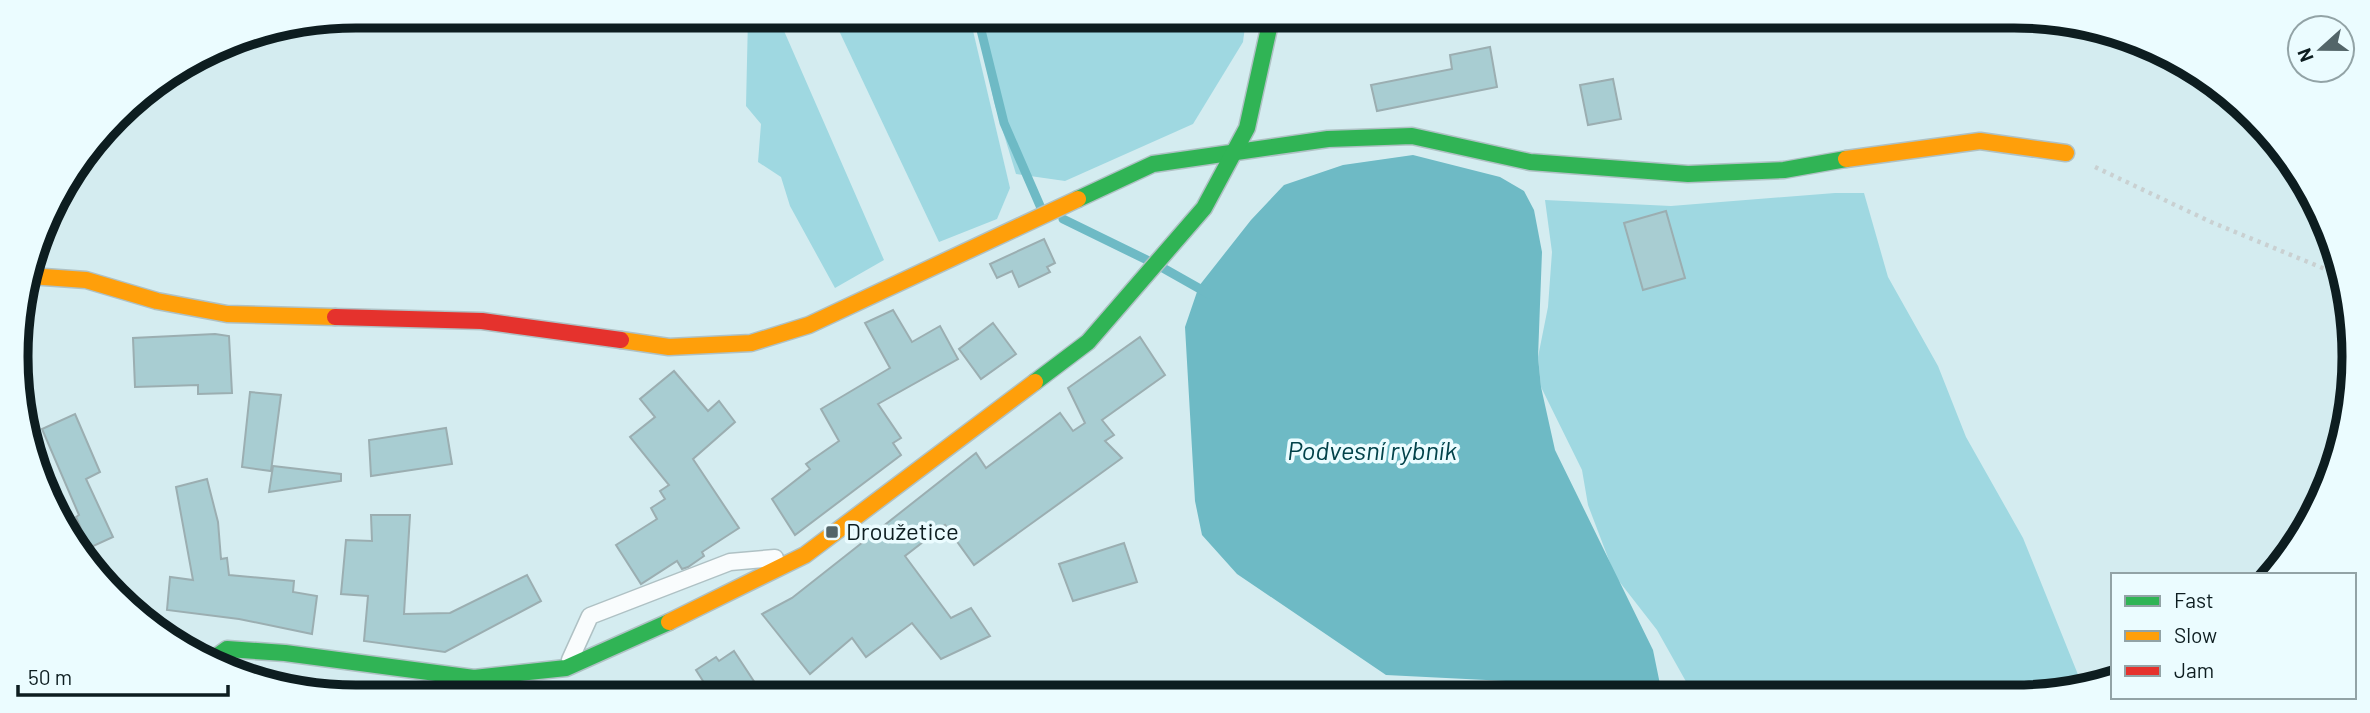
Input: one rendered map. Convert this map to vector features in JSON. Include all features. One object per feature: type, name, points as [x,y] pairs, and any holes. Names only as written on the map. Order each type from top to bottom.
[{"type":"street","points":[[219,655],[227,649],[262,652],[474,678],[566,668],[724,597],[805,555],[1088,342],[1204,208],[1247,128],[1269,28]]},
{"type":"street","points":[[38,277],[86,280],[157,301],[227,314],[482,321],[669,347],[751,343],[809,325],[1153,164],[1328,139],[1412,136],[1530,162],[1688,174],[1784,170],[1884,152],[1980,141],[2066,153]]},
{"type":"lane","points":[[566,668],[590,616],[730,562],[805,555]]},
{"type":"path","points":[[2066,153],[2211,222],[2331,272]]},
{"type":"shaded area","points":[[748,28],[783,28],[884,260],[835,288],[790,206],[781,177],[758,162],[761,124],[746,106]]},
{"type":"shaded area","points":[[838,28],[972,28],[1010,188],[997,219],[939,242]]},
{"type":"shaded area","points":[[979,28],[1245,28],[1243,42],[1193,124],[1065,181],[1016,174],[994,102]]},
{"type":"shaded area","points":[[1864,193],[1888,277],[1938,366],[1966,437],[2023,538],[2080,679],[2013,685],[1688,685],[1657,630],[1615,576],[1588,505],[1582,470],[1541,387],[1538,357],[1548,307],[1552,252],[1545,200],[1671,206]]},
{"type":"water","name":"Podvesní rybník","points":[[1413,155],[1500,177],[1524,191],[1534,210],[1542,252],[1538,357],[1541,387],[1555,450],[1653,650],[1660,685],[1555,685],[1386,675],[1237,574],[1202,535],[1195,501],[1185,327],[1199,286],[1251,220],[1284,185],[1343,165]]},
{"type":"building","points":[[1490,47],[1497,87],[1377,111],[1371,85],[1452,69],[1450,55]]},
{"type":"building","points":[[1613,79],[1621,119],[1588,125],[1580,85]]},
{"type":"building","points":[[1666,211],[1685,278],[1643,290],[1624,223]]},
{"type":"building","points":[[1044,239],[1055,263],[1047,267],[1050,272],[1019,287],[1012,271],[997,278],[990,264]]},
{"type":"building","points":[[893,310],[912,342],[940,326],[958,359],[878,404],[901,438],[893,443],[901,455],[795,535],[772,499],[810,469],[806,464],[839,441],[821,409],[890,368],[865,323]]},
{"type":"building","points":[[993,323],[1016,354],[981,379],[959,349]]},
{"type":"building","points":[[215,334],[229,336],[232,393],[198,394],[198,385],[135,387],[133,338]]},
{"type":"building","points":[[1140,337],[1165,375],[1102,420],[1114,435],[1105,441],[1122,458],[974,565],[945,525],[905,556],[951,618],[971,608],[990,636],[941,659],[912,623],[866,657],[852,638],[810,674],[762,614],[792,598],[976,453],[986,468],[1060,413],[1073,431],[1085,423],[1068,388]]},
{"type":"building","points":[[674,371],[708,411],[719,401],[735,422],[693,459],[739,528],[702,552],[704,556],[688,567],[682,569],[677,561],[641,584],[616,545],[657,519],[651,508],[665,499],[660,491],[669,485],[630,437],[655,417],[640,399]]},
{"type":"building","points":[[250,392],[281,395],[271,471],[242,467]]},
{"type":"building","points":[[75,414],[100,472],[86,479],[113,537],[90,548],[88,545],[76,517],[79,515],[42,429]]},
{"type":"building","points":[[446,428],[452,464],[371,476],[369,440]]},
{"type":"building","points":[[273,466],[341,474],[341,481],[269,492]]},
{"type":"building","points":[[207,479],[218,522],[221,559],[227,558],[229,575],[294,581],[293,592],[317,596],[312,634],[239,619],[167,610],[170,577],[193,580],[176,487]]},
{"type":"building","points":[[371,515],[410,515],[404,614],[450,613],[527,575],[541,601],[445,652],[364,641],[368,596],[341,594],[346,540],[372,541]]},
{"type":"building","points":[[1124,543],[1137,582],[1073,601],[1059,564]]},
{"type":"building","points":[[734,651],[756,685],[706,685],[696,670],[716,657],[719,661]]},
{"type":"waterway","points":[[980,28],[1004,123],[1041,208]]},
{"type":"waterway","points":[[1063,219],[1147,260]]},
{"type":"waterway","points":[[1163,268],[1209,294]]},
{"type":"traffic: fast","points":[[1035,382],[1088,342],[1204,208],[1247,128],[1269,28]]},
{"type":"traffic: fast","points":[[1078,199],[1153,164],[1328,139],[1412,136],[1530,162],[1688,174],[1784,170],[1846,159]]},
{"type":"traffic: fast","points":[[219,655],[227,649],[285,653],[474,678],[566,668],[669,622]]},
{"type":"traffic: slow","points":[[1846,159],[1980,141],[2066,153]]},
{"type":"traffic: slow","points":[[621,340],[669,347],[751,343],[809,325],[1078,199]]},
{"type":"traffic: slow","points":[[38,277],[86,280],[157,301],[227,314],[335,317]]},
{"type":"traffic: slow","points":[[669,622],[805,555],[1035,382]]},
{"type":"traffic: jam","points":[[335,317],[482,321],[621,340]]},
{"type":"place","name":"Droužetice","points":[[832,532]]}]
